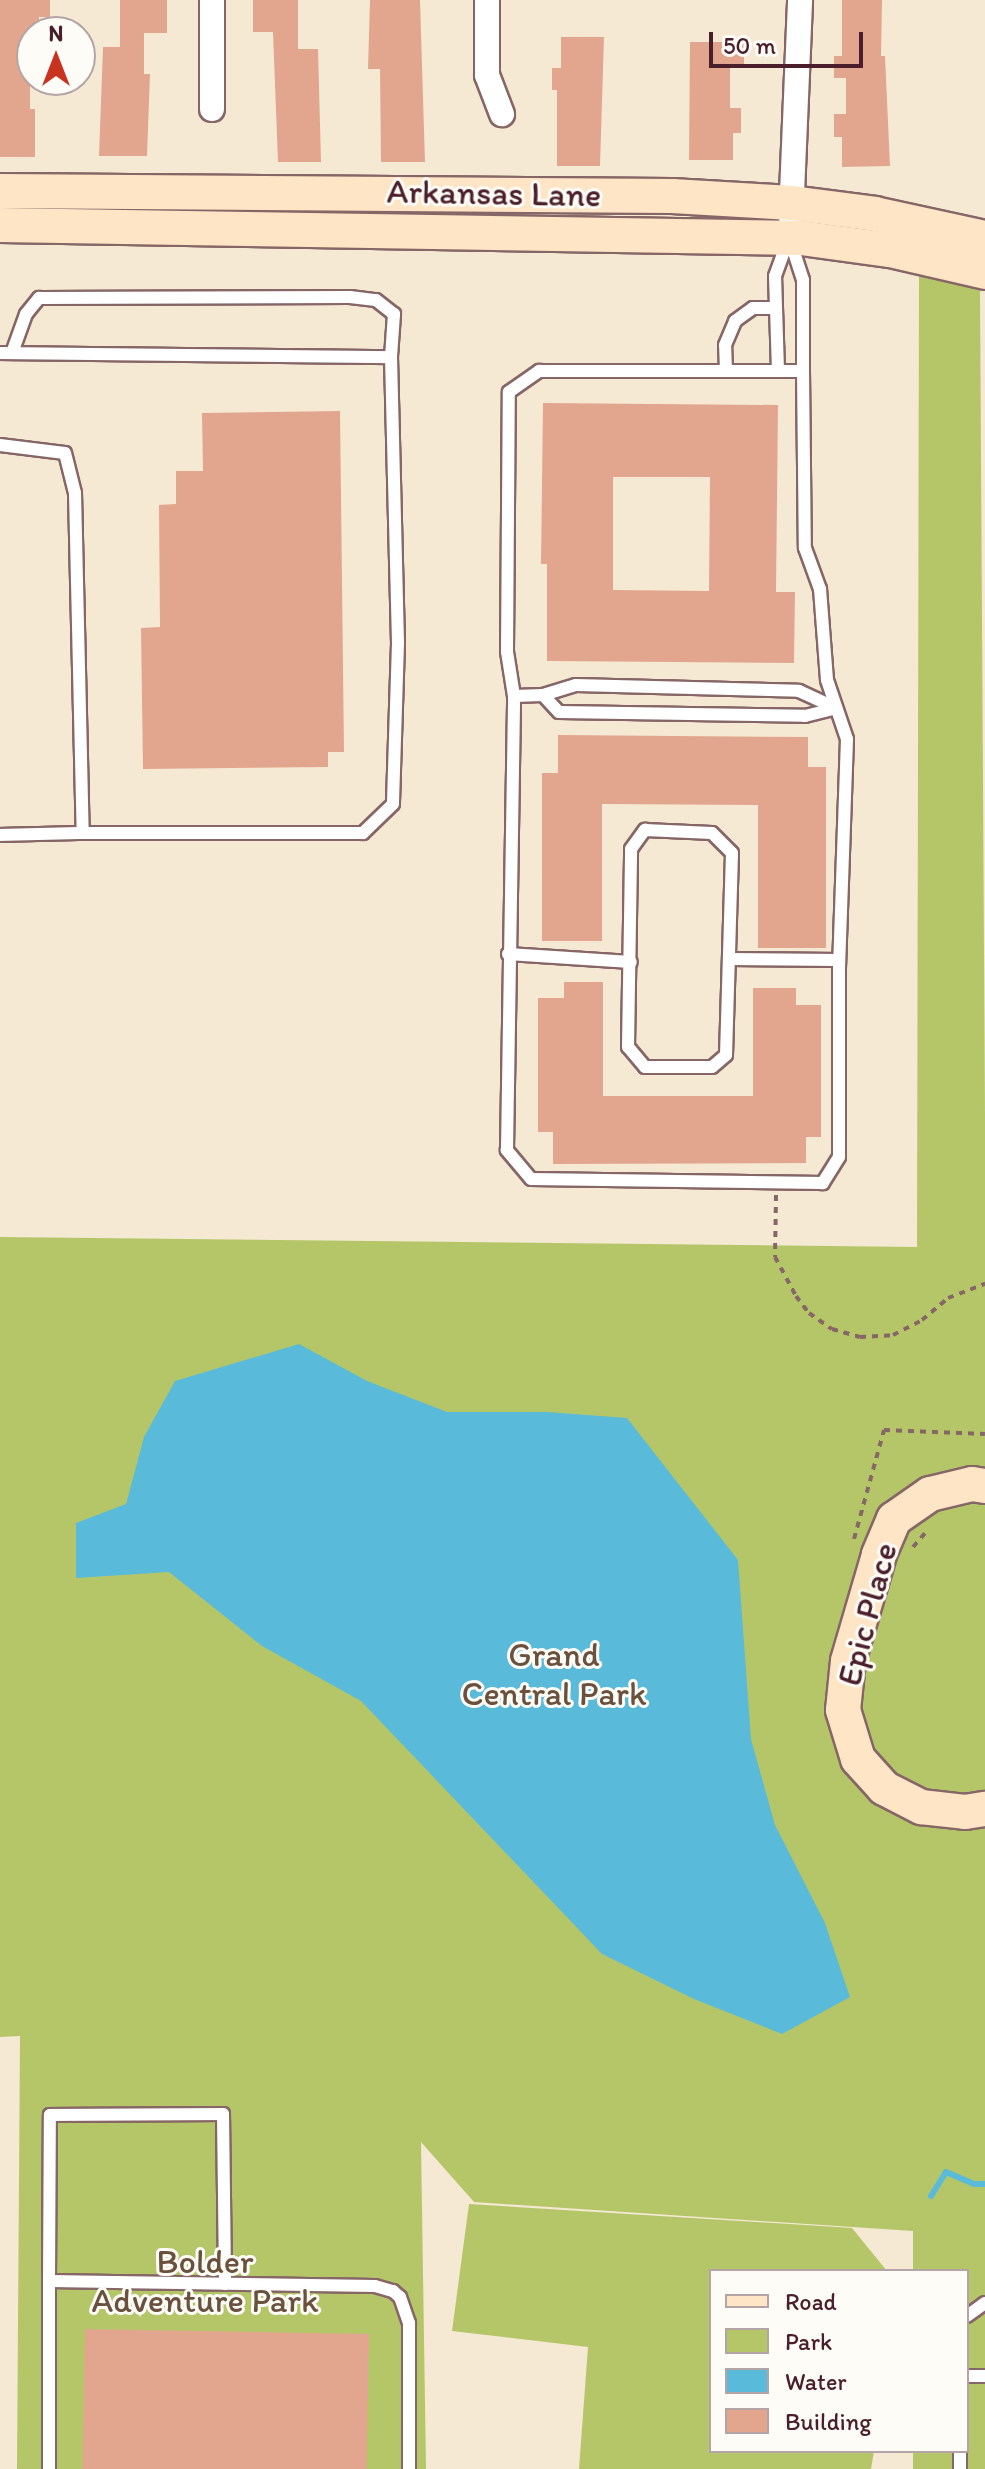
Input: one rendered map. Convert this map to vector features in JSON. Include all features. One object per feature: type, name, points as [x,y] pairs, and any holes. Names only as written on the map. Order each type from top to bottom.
[{"type":"main road","name":"Arkansas Lane","points":[[0,191],[551,194],[792,203],[875,214],[985,238]]},
{"type":"main road","name":"Arkansas Lane","points":[[0,225],[789,238],[890,250],[985,272]]},
{"type":"main road","name":"Epic Place","points":[[985,1486],[972,1484],[930,1494],[894,1519],[879,1555],[848,1661],[843,1710],[858,1759],[884,1788],[921,1807],[965,1812],[985,1809]]},
{"type":"street","points":[[212,0],[212,109]]},
{"type":"street","points":[[487,0],[487,75],[502,114]]},
{"type":"street","points":[[789,238],[800,0]]},
{"type":"lane","points":[[778,371],[775,276],[789,238]]},
{"type":"lane","points":[[789,238],[803,280],[805,548],[820,589],[827,680],[847,739],[839,960],[839,1157],[823,1183],[531,1179],[507,1150],[514,696],[507,652],[509,392],[539,371],[803,371]]},
{"type":"lane","points":[[0,835],[363,833],[393,804],[398,643],[391,357],[394,314],[376,300],[350,297],[39,298],[26,314],[6,353],[391,357]]},
{"type":"lane","points":[[726,371],[725,345],[735,321],[753,308],[775,308]]},
{"type":"lane","points":[[0,445],[65,453],[75,493],[83,833]]},
{"type":"lane","points":[[514,696],[543,695],[576,685],[799,691],[836,708]]},
{"type":"lane","points":[[543,695],[559,712],[805,716],[836,708]]},
{"type":"lane","points":[[645,830],[712,833],[732,853],[726,1055],[712,1067],[645,1067],[628,1047],[631,962],[631,849],[645,830]]},
{"type":"lane","points":[[508,954],[631,962]]},
{"type":"lane","points":[[729,959],[839,960]]},
{"type":"lane","points":[[49,2469],[50,2115],[223,2114],[225,2284]]},
{"type":"lane","points":[[49,2281],[375,2286],[400,2297],[409,2323],[409,2469]]},
{"type":"path","points":[[776,1183],[775,1257],[809,1313],[832,1329],[860,1337],[893,1335],[915,1325],[948,1298],[985,1284]]},
{"type":"path","points":[[884,1430],[985,1434]]},
{"type":"path","points":[[908,1556],[935,1525]]},
{"type":"green space","name":"Grand Central Park","points":[[919,272],[980,290],[985,1113],[985,2469],[913,2469],[913,2453],[969,2453],[969,2269],[913,2269],[913,2231],[474,2202],[421,2142],[426,2469],[17,2469],[20,2036],[0,2037],[0,1237],[917,1247]]},
{"type":"green space","points":[[469,2204],[852,2228],[885,2269],[709,2269],[709,2453],[874,2453],[871,2469],[579,2469],[588,2347],[452,2331]]},
{"type":"water","points":[[299,1344],[367,1381],[447,1412],[547,1412],[627,1418],[738,1560],[751,1739],[775,1825],[825,1923],[850,1997],[782,2034],[694,1999],[602,1954],[361,1701],[262,1646],[169,1572],[76,1578],[76,1523],[126,1504],[144,1437],[175,1381]]},
{"type":"building","points":[[0,0],[50,0],[50,16],[16,16],[16,96],[30,96],[30,109],[35,109],[35,157],[0,157]]},
{"type":"building","points":[[120,0],[167,0],[167,33],[144,33],[144,74],[150,74],[147,156],[99,156],[103,47],[120,47]]},
{"type":"building","points":[[253,0],[298,0],[298,49],[318,49],[321,162],[278,162],[273,32],[253,32]]},
{"type":"building","points":[[370,0],[420,0],[425,162],[381,162],[380,69],[368,69]]},
{"type":"building","points":[[842,0],[882,0],[881,56],[885,56],[890,166],[842,167],[842,137],[834,137],[834,114],[846,114],[846,78],[834,78],[834,56],[842,56]]},
{"type":"building","points":[[561,37],[604,37],[600,166],[557,166],[557,90],[552,90],[552,68],[561,68]]},
{"type":"building","points":[[690,42],[744,42],[744,65],[730,65],[730,108],[741,108],[741,133],[733,133],[733,160],[689,160]]},
{"type":"building","points":[[543,403],[778,405],[776,592],[795,592],[794,663],[547,661],[547,564],[541,564]],"holes":[[[613,477],[710,477],[709,591],[613,590]]]},
{"type":"building","points":[[340,411],[344,752],[328,752],[328,767],[143,769],[141,628],[160,627],[159,505],[176,504],[176,471],[203,471],[202,413]]},
{"type":"building","points":[[558,735],[808,737],[808,767],[826,767],[826,948],[758,948],[758,805],[602,804],[602,941],[542,941],[542,773],[558,773]]},
{"type":"building","points":[[564,982],[603,982],[603,1096],[753,1096],[753,988],[796,988],[796,1005],[821,1005],[821,1137],[806,1137],[806,1163],[553,1164],[553,1132],[538,1132],[538,998],[564,998]]},
{"type":"building","points":[[85,2329],[369,2334],[367,2469],[83,2469]]},
{"type":"waterway","points":[[931,2196],[946,2172],[974,2184],[985,2184]]},
{"type":"park label","name":"Bolder Adventure Park","points":[[205,2280]]}]
